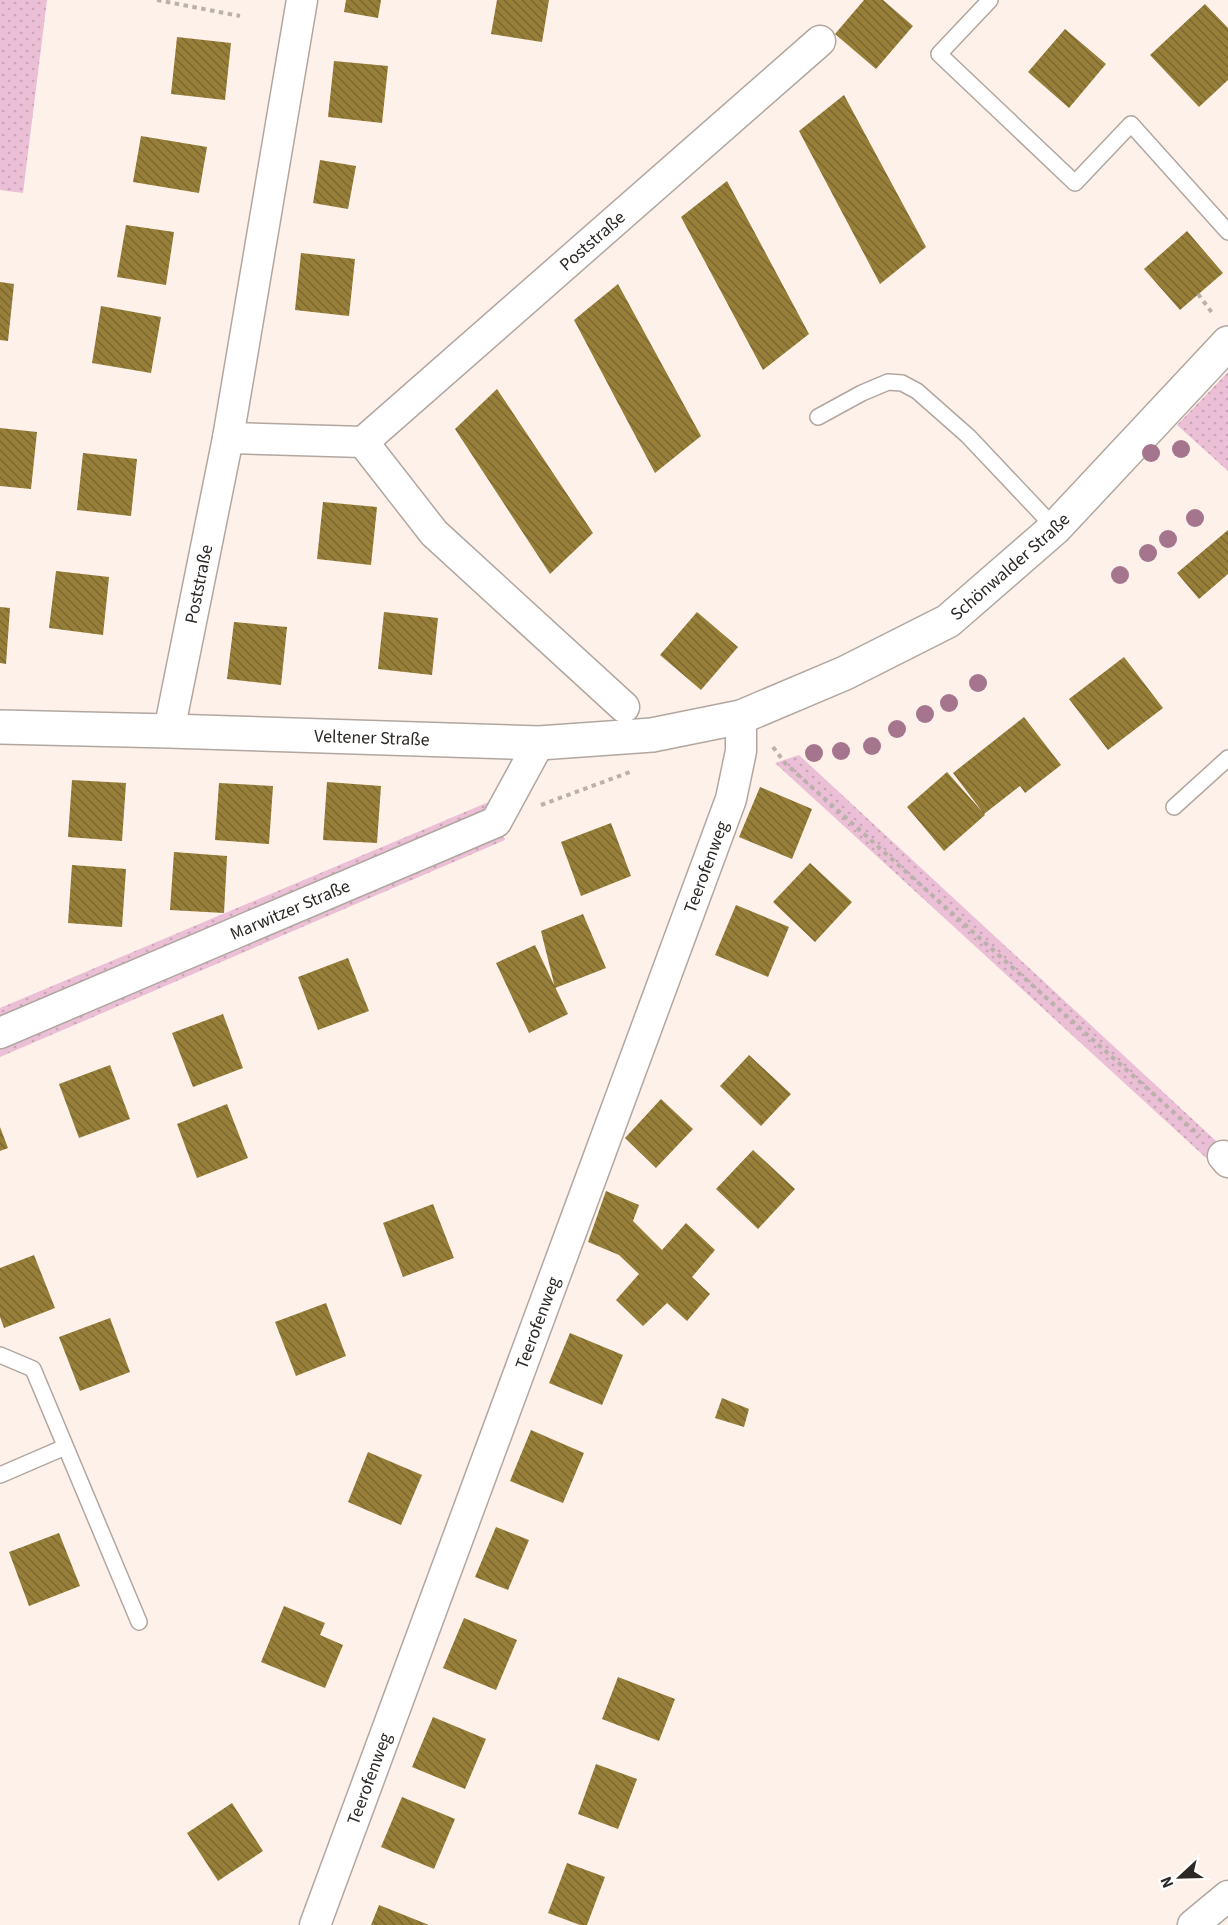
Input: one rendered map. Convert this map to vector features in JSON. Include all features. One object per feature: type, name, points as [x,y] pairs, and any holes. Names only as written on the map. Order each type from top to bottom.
[{"type":"main road","name":"Schönwalder Straße","points":[[741,717],[845,673],[948,621],[1055,528],[1228,343]]},
{"type":"main road","name":"Veltener Straße","points":[[0,728],[539,743],[652,735],[741,717]]},
{"type":"street","name":"Poststraße","points":[[169,731],[228,438],[302,0]]},
{"type":"street","name":"Poststraße","points":[[363,442],[820,41]]},
{"type":"street","points":[[228,438],[363,442],[434,533],[624,707]]},
{"type":"street","name":"Teerofenweg","points":[[315,1925],[731,799],[741,751],[741,717]]},
{"type":"street","name":"Marwitzer Straße","points":[[0,1033],[496,822],[539,743]]},
{"type":"street","points":[[1193,1925],[1228,1896]]},
{"type":"lane","points":[[990,0],[939,54],[1075,183],[1131,124],[1228,232]]},
{"type":"lane","points":[[818,417],[888,382],[902,383],[917,391],[968,436],[1055,528]]},
{"type":"lane","points":[[1174,807],[1228,758]]},
{"type":"lane","points":[[0,1355],[33,1369],[139,1622]]},
{"type":"lane","points":[[0,1475],[65,1447]]},
{"type":"path","points":[[157,0],[240,16]]},
{"type":"path","points":[[1198,294],[1213,314]]},
{"type":"path","points":[[771,746],[785,763],[1225,1159]]},
{"type":"path","points":[[541,805],[630,772]]},
{"type":"shaded area","points":[[0,0],[47,0],[23,193],[0,190]]},
{"type":"shaded area","points":[[1228,372],[1228,471],[1177,425]]},
{"type":"shaded area","points":[[799,755],[1228,1152],[1228,1178],[775,763]]},
{"type":"shaded area","points":[[491,801],[505,840],[0,1057],[0,1008]]},
{"type":"building","points":[[346,0],[381,0],[378,18],[344,12]]},
{"type":"building","points":[[497,0],[549,0],[542,42],[491,34]]},
{"type":"building","points":[[864,0],[883,0],[913,26],[876,69],[835,34]]},
{"type":"building","points":[[1205,4],[1228,28],[1228,80],[1199,107],[1150,55]]},
{"type":"building","points":[[1065,29],[1106,64],[1069,108],[1028,72]]},
{"type":"building","points":[[177,37],[231,43],[225,100],[171,94]]},
{"type":"building","points":[[334,61],[388,66],[382,123],[328,117]]},
{"type":"building","points":[[844,95],[926,247],[880,284],[799,131]]},
{"type":"building","points":[[141,136],[207,147],[199,193],[133,182]]},
{"type":"building","points":[[320,160],[356,166],[348,209],[313,203]]},
{"type":"building","points":[[727,181],[809,334],[763,370],[681,217]]},
{"type":"building","points":[[126,225],[174,232],[166,285],[117,277]]},
{"type":"building","points":[[1187,231],[1223,273],[1180,310],[1144,269]]},
{"type":"building","points":[[301,253],[355,259],[349,316],[295,310]]},
{"type":"building","points":[[0,282],[14,284],[8,341],[0,340]]},
{"type":"building","points":[[618,284],[701,436],[655,473],[574,320]]},
{"type":"building","points":[[101,306],[161,317],[151,373],[92,363]]},
{"type":"building","points":[[497,389],[593,533],[550,574],[455,429]]},
{"type":"building","points":[[0,428],[37,432],[31,489],[0,486]]},
{"type":"building","points":[[83,453],[137,459],[131,516],[77,510]]},
{"type":"building","points":[[323,502],[377,507],[371,565],[317,559]]},
{"type":"building","points":[[1228,530],[1228,574],[1199,599],[1177,573]]},
{"type":"building","points":[[56,571],[109,577],[103,635],[49,628]]},
{"type":"building","points":[[0,607],[10,608],[6,664],[0,663]]},
{"type":"building","points":[[384,612],[438,618],[432,675],[378,669]]},
{"type":"building","points":[[697,612],[738,647],[701,690],[660,655]]},
{"type":"building","points":[[234,622],[287,627],[281,685],[227,679]]},
{"type":"building","points":[[1124,657],[1163,708],[1108,750],[1069,699]]},
{"type":"building","points":[[1024,717],[1061,765],[1025,793],[1020,786],[984,814],[953,773]]},
{"type":"building","points":[[947,772],[985,815],[944,851],[907,807]]},
{"type":"building","points":[[72,780],[126,783],[122,841],[68,837]]},
{"type":"building","points":[[327,782],[381,786],[377,843],[323,840]]},
{"type":"building","points":[[219,783],[273,786],[269,844],[215,840]]},
{"type":"building","points":[[760,787],[812,809],[792,859],[739,837]]},
{"type":"building","points":[[611,823],[631,876],[581,896],[561,842]]},
{"type":"building","points":[[174,852],[227,856],[224,913],[170,910]]},
{"type":"building","points":[[810,863],[852,902],[815,942],[773,902]]},
{"type":"building","points":[[72,865],[126,869],[122,927],[68,923]]},
{"type":"building","points":[[736,905],[789,927],[768,977],[715,955]]},
{"type":"building","points":[[583,914],[606,968],[555,988],[541,931]]},
{"type":"building","points":[[535,945],[568,1014],[529,1033],[496,963]]},
{"type":"building","points":[[348,958],[369,1011],[318,1030],[298,977]]},
{"type":"building","points":[[223,1014],[243,1068],[193,1087],[172,1033]]},
{"type":"building","points":[[749,1055],[791,1094],[761,1126],[720,1086]]},
{"type":"building","points":[[110,1065],[130,1119],[79,1138],[59,1084]]},
{"type":"building","points":[[661,1099],[693,1129],[656,1168],[625,1138]]},
{"type":"building","points":[[227,1104],[248,1158],[197,1178],[177,1124]]},
{"type":"building","points":[[0,1127],[8,1148],[0,1151]]},
{"type":"building","points":[[753,1150],[795,1189],[758,1229],[716,1189]]},
{"type":"building","points":[[606,1191],[639,1205],[633,1221],[662,1250],[686,1223],[715,1250],[692,1277],[710,1294],[687,1321],[667,1303],[643,1326],[616,1300],[639,1274],[619,1255],[588,1242]]},
{"type":"building","points":[[433,1204],[454,1258],[403,1277],[383,1223]]},
{"type":"building","points":[[34,1255],[55,1308],[4,1328],[0,1317],[0,1268]]},
{"type":"building","points":[[326,1303],[346,1356],[296,1376],[275,1322]]},
{"type":"building","points":[[110,1318],[130,1372],[80,1391],[59,1337]]},
{"type":"building","points":[[570,1333],[623,1355],[602,1405],[549,1383]]},
{"type":"building","points":[[722,1398],[749,1409],[744,1427],[715,1418]]},
{"type":"building","points":[[531,1430],[584,1453],[563,1503],[510,1481]]},
{"type":"building","points":[[368,1452],[422,1475],[401,1525],[348,1502]]},
{"type":"building","points":[[496,1527],[529,1540],[508,1590],[475,1577]]},
{"type":"building","points":[[59,1533],[80,1586],[29,1606],[9,1552]]},
{"type":"building","points":[[284,1606],[325,1623],[320,1635],[343,1645],[325,1688],[261,1662]]},
{"type":"building","points":[[464,1618],[517,1640],[496,1690],[443,1668]]},
{"type":"building","points":[[618,1677],[675,1699],[659,1741],[602,1719]]},
{"type":"building","points":[[433,1717],[486,1739],[465,1789],[412,1767]]},
{"type":"building","points":[[596,1764],[637,1779],[618,1829],[578,1814]]},
{"type":"building","points":[[402,1797],[455,1819],[434,1869],[381,1847]]},
{"type":"building","points":[[232,1803],[263,1851],[218,1881],[187,1833]]},
{"type":"building","points":[[567,1863],[605,1877],[587,1925],[580,1925],[548,1913]]},
{"type":"building","points":[[379,1905],[429,1925],[371,1925]]}]
